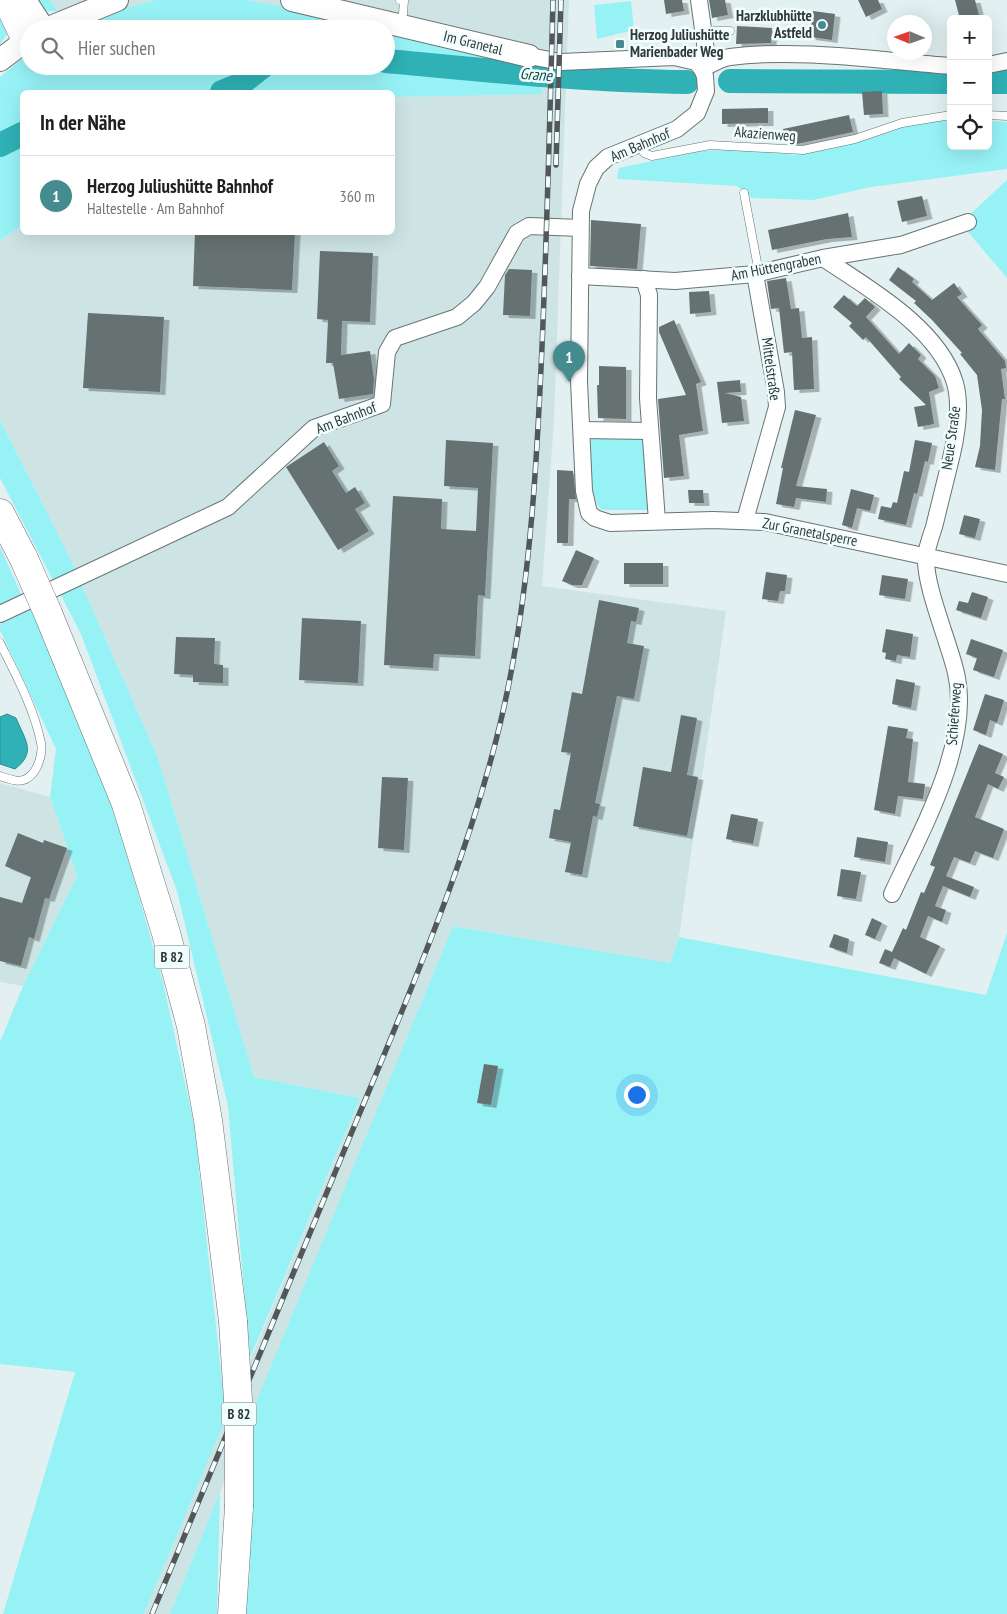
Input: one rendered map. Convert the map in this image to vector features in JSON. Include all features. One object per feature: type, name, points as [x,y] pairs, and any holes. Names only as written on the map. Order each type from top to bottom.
[{"type":"highway","points":[[7,0],[24,20]]},
{"type":"highway","name":"B 82","points":[[0,513],[24,559],[126,804],[166,933],[191,1026],[208,1120],[233,1321],[239,1416],[239,1507],[232,1614]]},
{"type":"main road","points":[[23,0],[31,20]]},
{"type":"street","points":[[66,20],[117,0]]},
{"type":"street","name":"Im Granetal","points":[[297,0],[381,20]]},
{"type":"street","name":"Am Bahnhof","points":[[610,523],[595,518],[589,513],[584,491],[579,381],[580,228],[588,184],[596,168],[608,157],[677,129],[697,113],[706,91],[702,69],[706,52],[699,0]]},
{"type":"street","name":"Im Granetal","points":[[395,23],[547,61],[674,57],[688,59],[702,69]]},
{"type":"street","points":[[0,60],[20,46]]},
{"type":"street","points":[[702,69],[728,57],[777,55],[826,56],[947,66]]},
{"type":"street","points":[[992,63],[1007,61]]},
{"type":"street","name":"Am Hüttengraben","points":[[580,276],[699,281],[757,273],[824,258],[901,245],[968,222]]},
{"type":"street","name":"Am Bahnhof","points":[[0,614],[228,507],[314,428],[382,404],[387,352],[395,338],[456,316],[474,303],[487,286],[517,233],[529,226],[580,228]]},
{"type":"street","name":"Neue Straße","points":[[824,258],[876,294],[916,326],[945,358],[956,384],[958,414],[952,451],[926,556]]},
{"type":"street","name":"Mittelstraße","points":[[745,520],[777,407],[757,273]]},
{"type":"street","points":[[644,279],[649,295],[649,430],[657,521]]},
{"type":"street","points":[[582,430],[649,430]]},
{"type":"street","name":"Zur Granetalsperre","points":[[610,523],[745,520],[765,522],[1007,574]]},
{"type":"street","name":"Schieferweg","points":[[892,894],[938,796],[951,755],[956,728],[959,692],[956,674],[929,578],[926,556]]},
{"type":"lane","points":[[400,0],[404,1],[402,25]]},
{"type":"lane","points":[[704,31],[730,31]]},
{"type":"lane","points":[[992,115],[1007,116]]},
{"type":"lane","name":"Akazienweg","points":[[641,143],[644,153],[652,156],[710,145],[803,150],[855,139],[902,123],[947,117]]},
{"type":"lane","points":[[744,193],[757,273]]},
{"type":"lane","points":[[0,644],[23,691],[42,744],[39,763],[26,780],[22,782],[13,781],[0,776]]},
{"type":"shaded area","points":[[0,0],[8,33],[0,44]]},
{"type":"shaded area","points":[[31,0],[50,0],[58,11],[47,11]]},
{"type":"shaded area","points":[[50,0],[156,0],[92,20],[76,20],[58,11]]},
{"type":"shaded area","points":[[156,0],[247,0],[314,12],[346,20],[93,20],[112,12]]},
{"type":"shaded area","points":[[247,0],[569,0],[554,420],[542,586],[726,611],[679,937],[670,963],[453,926],[170,1614],[144,1614],[360,1098],[254,1077],[158,758],[69,556],[0,420],[0,240],[20,227],[20,235],[395,235],[395,97],[542,93],[539,67],[395,32],[395,20],[347,20]]},
{"type":"shaded area","points":[[631,1],[634,30],[597,39],[594,5]]},
{"type":"shaded area","points":[[395,32],[539,68],[542,94],[395,97],[395,90],[20,90],[20,227],[0,240],[0,77],[20,60],[20,75],[395,75]]},
{"type":"shaded area","points":[[947,120],[947,150],[992,150],[992,121],[1007,122],[1007,169],[871,187],[813,200],[752,198],[737,186],[617,179],[619,168],[700,151],[752,149],[795,155],[856,142],[914,123]]},
{"type":"shaded area","points":[[1007,180],[1007,278],[967,231],[966,218]]},
{"type":"shaded area","points":[[0,420],[69,556],[158,758],[254,1077],[360,1098],[250,1358],[228,1106],[177,891],[81,634],[0,478]]},
{"type":"shaded area","points":[[644,437],[650,510],[602,510],[597,504],[592,487],[591,438]]},
{"type":"shaded area","points":[[0,547],[22,596],[0,605]]},
{"type":"shaded area","points":[[31,609],[66,687],[120,829],[163,982],[194,1124],[226,1418],[144,1614],[3,1614],[75,1372],[0,1364],[0,1042],[23,986],[77,876],[50,797],[56,749],[0,630],[0,624]]},
{"type":"shaded area","points":[[7,714],[16,718],[27,745],[26,757],[15,769],[0,764],[0,717]]},
{"type":"shaded area","points":[[0,783],[50,797],[77,876],[23,986],[0,982]]},
{"type":"shaded area","points":[[453,926],[670,963],[679,937],[986,995],[1007,933],[1007,1614],[245,1614],[250,1575],[252,1412]]},
{"type":"shaded area","points":[[220,1492],[217,1614],[170,1614]]},
{"type":"building","points":[[664,0],[682,0],[684,11],[666,14]]},
{"type":"building","points":[[709,0],[725,0],[728,15],[712,18]]},
{"type":"building","points":[[858,0],[878,0],[882,9],[866,17]]},
{"type":"building","points":[[955,0],[975,0],[979,15],[959,15]]},
{"type":"building","name":"Harzklubhütte Astfeld","points":[[813,11],[835,14],[832,40],[810,37]]},
{"type":"building","points":[[737,26],[772,28],[771,43],[736,44]]},
{"type":"building","points":[[882,91],[883,114],[864,115],[862,92]]},
{"type":"building","points":[[768,108],[768,123],[722,124],[722,109]]},
{"type":"building","points":[[849,115],[853,132],[797,144],[786,143],[783,129]]},
{"type":"building","points":[[922,196],[927,216],[902,222],[897,201]]},
{"type":"building","points":[[848,213],[852,237],[827,239],[772,250],[768,230]]},
{"type":"building","points":[[591,220],[641,224],[637,269],[590,266]]},
{"type":"building","points":[[195,235],[295,235],[292,290],[193,286]]},
{"type":"building","points":[[320,251],[373,253],[370,322],[342,321],[341,355],[370,351],[374,379],[373,394],[339,399],[333,363],[326,363],[328,320],[317,319]]},
{"type":"building","points":[[898,267],[914,279],[912,282],[932,300],[954,283],[962,294],[957,297],[982,325],[978,329],[1005,361],[1006,368],[1001,369],[1005,399],[1002,399],[995,470],[975,467],[980,446],[982,410],[977,375],[960,354],[962,353],[914,303],[916,301],[889,280]]},
{"type":"building","points":[[509,269],[532,270],[530,316],[503,315],[505,275]]},
{"type":"building","points":[[786,278],[791,309],[799,308],[802,338],[812,337],[814,389],[794,390],[792,352],[784,353],[779,308],[771,309],[767,281]]},
{"type":"building","points":[[709,291],[711,312],[690,314],[689,292]]},
{"type":"building","points":[[844,295],[857,306],[865,298],[875,307],[866,317],[899,354],[909,343],[921,355],[918,359],[935,376],[939,388],[929,392],[934,424],[918,427],[914,407],[926,405],[899,379],[901,377],[866,337],[863,340],[849,326],[852,323],[833,307]]},
{"type":"building","points":[[88,313],[164,317],[160,392],[83,388]]},
{"type":"building","points":[[674,320],[701,382],[696,384],[703,431],[679,435],[684,476],[664,478],[658,399],[686,395],[659,332],[659,327]]},
{"type":"building","points":[[599,366],[626,367],[626,419],[598,418],[597,385],[599,385]]},
{"type":"building","points":[[740,380],[741,392],[725,393],[741,397],[744,421],[722,423],[717,382]]},
{"type":"building","points":[[795,410],[816,415],[796,486],[827,489],[826,502],[796,498],[794,507],[776,504],[783,468],[781,468]]},
{"type":"building","points":[[446,440],[493,443],[485,596],[478,595],[475,656],[434,654],[433,668],[384,665],[393,496],[442,499],[441,529],[476,531],[478,488],[444,486]]},
{"type":"building","points":[[915,440],[932,443],[928,462],[925,461],[917,494],[914,493],[906,525],[878,519],[881,506],[891,508],[893,502],[897,503],[904,471],[909,472]]},
{"type":"building","points":[[324,442],[339,466],[332,471],[346,493],[355,487],[365,503],[355,509],[369,531],[338,550],[286,467]]},
{"type":"building","points":[[557,470],[573,471],[576,499],[569,499],[568,543],[557,543]]},
{"type":"building","points":[[851,489],[874,495],[870,511],[857,508],[852,528],[842,525]]},
{"type":"building","points":[[688,490],[703,490],[704,503],[689,503]]},
{"type":"building","points":[[964,515],[980,519],[975,538],[959,534]]},
{"type":"building","points":[[576,550],[594,558],[582,585],[572,585],[562,581]]},
{"type":"building","points":[[624,563],[663,563],[663,584],[624,584]]},
{"type":"building","points":[[766,572],[787,575],[785,591],[780,591],[778,601],[762,599]]},
{"type":"building","points":[[882,575],[908,579],[905,599],[879,595]]},
{"type":"building","points":[[972,592],[988,597],[981,618],[956,610],[959,601],[968,603]]},
{"type":"building","points":[[599,600],[639,608],[636,622],[631,621],[627,643],[644,646],[634,699],[617,696],[595,803],[600,804],[597,817],[593,816],[582,875],[565,872],[571,842],[549,838],[554,809],[560,810],[571,753],[561,752],[572,692],[582,694]]},
{"type":"building","points":[[302,618],[361,621],[358,683],[299,680]]},
{"type":"building","points":[[886,629],[913,634],[910,657],[897,655],[896,661],[885,659],[886,653],[882,652]]},
{"type":"building","points":[[176,637],[215,638],[214,664],[223,665],[223,683],[193,682],[193,675],[174,674]]},
{"type":"building","points":[[971,639],[1003,650],[994,677],[973,670],[977,658],[966,654]]},
{"type":"building","points":[[896,679],[915,683],[911,708],[892,704]]},
{"type":"building","points":[[985,694],[1004,700],[997,723],[990,720],[986,735],[973,730]]},
{"type":"building","points":[[681,715],[697,718],[687,775],[698,777],[687,836],[633,826],[643,767],[671,772]]},
{"type":"building","points":[[888,726],[908,729],[906,738],[913,739],[908,782],[925,784],[923,799],[898,796],[895,814],[874,810]]},
{"type":"building","points":[[979,744],[1003,754],[995,773],[1004,777],[998,789],[988,784],[975,817],[1004,829],[993,858],[975,851],[970,863],[954,857],[946,876],[974,887],[970,897],[943,886],[935,906],[946,910],[942,922],[928,916],[920,937],[940,946],[926,974],[894,958],[890,967],[879,963],[885,949],[892,952],[903,928],[906,930],[921,892],[924,893],[935,867],[930,865]]},
{"type":"building","points":[[382,777],[408,778],[404,850],[378,848]]},
{"type":"building","points":[[731,814],[758,819],[753,844],[726,839]]},
{"type":"building","points":[[18,833],[43,843],[44,840],[67,848],[49,899],[45,898],[34,939],[29,937],[21,966],[0,961],[0,897],[22,903],[31,877],[5,866]]},
{"type":"building","points":[[857,837],[888,842],[885,862],[854,857]]},
{"type":"building","points":[[841,869],[861,872],[856,899],[837,896]]},
{"type":"building","points":[[872,918],[882,923],[875,939],[865,935]]},
{"type":"building","points":[[834,934],[849,939],[847,953],[829,947]]},
{"type":"building","points":[[484,1064],[498,1066],[491,1105],[477,1103]]},
{"type":"waterway","name":"Grane","points":[[395,62],[574,77],[687,82]]},
{"type":"waterway","name":"Grane","points":[[227,90],[239,85],[252,75]]},
{"type":"waterway","name":"Grane","points":[[730,81],[947,82]]},
{"type":"waterway","name":"Grane","points":[[992,82],[1007,82]]},
{"type":"waterway","name":"Grane","points":[[0,145],[20,135]]},
{"type":"railway","points":[[152,1614],[422,961],[463,850],[496,739],[517,641],[532,515],[544,304],[553,0]]},
{"type":"railway","points":[[556,165],[561,0]]},
{"type":"place","name":"Harzklubhütte Astfeld","points":[[822,25]]},
{"type":"place","name":"Herzog Juliushütte Marienbader Weg","points":[[620,44]]},
{"type":"place","name":"Herzog Juliushütte Bahnhof","points":[[569,382]]}]
